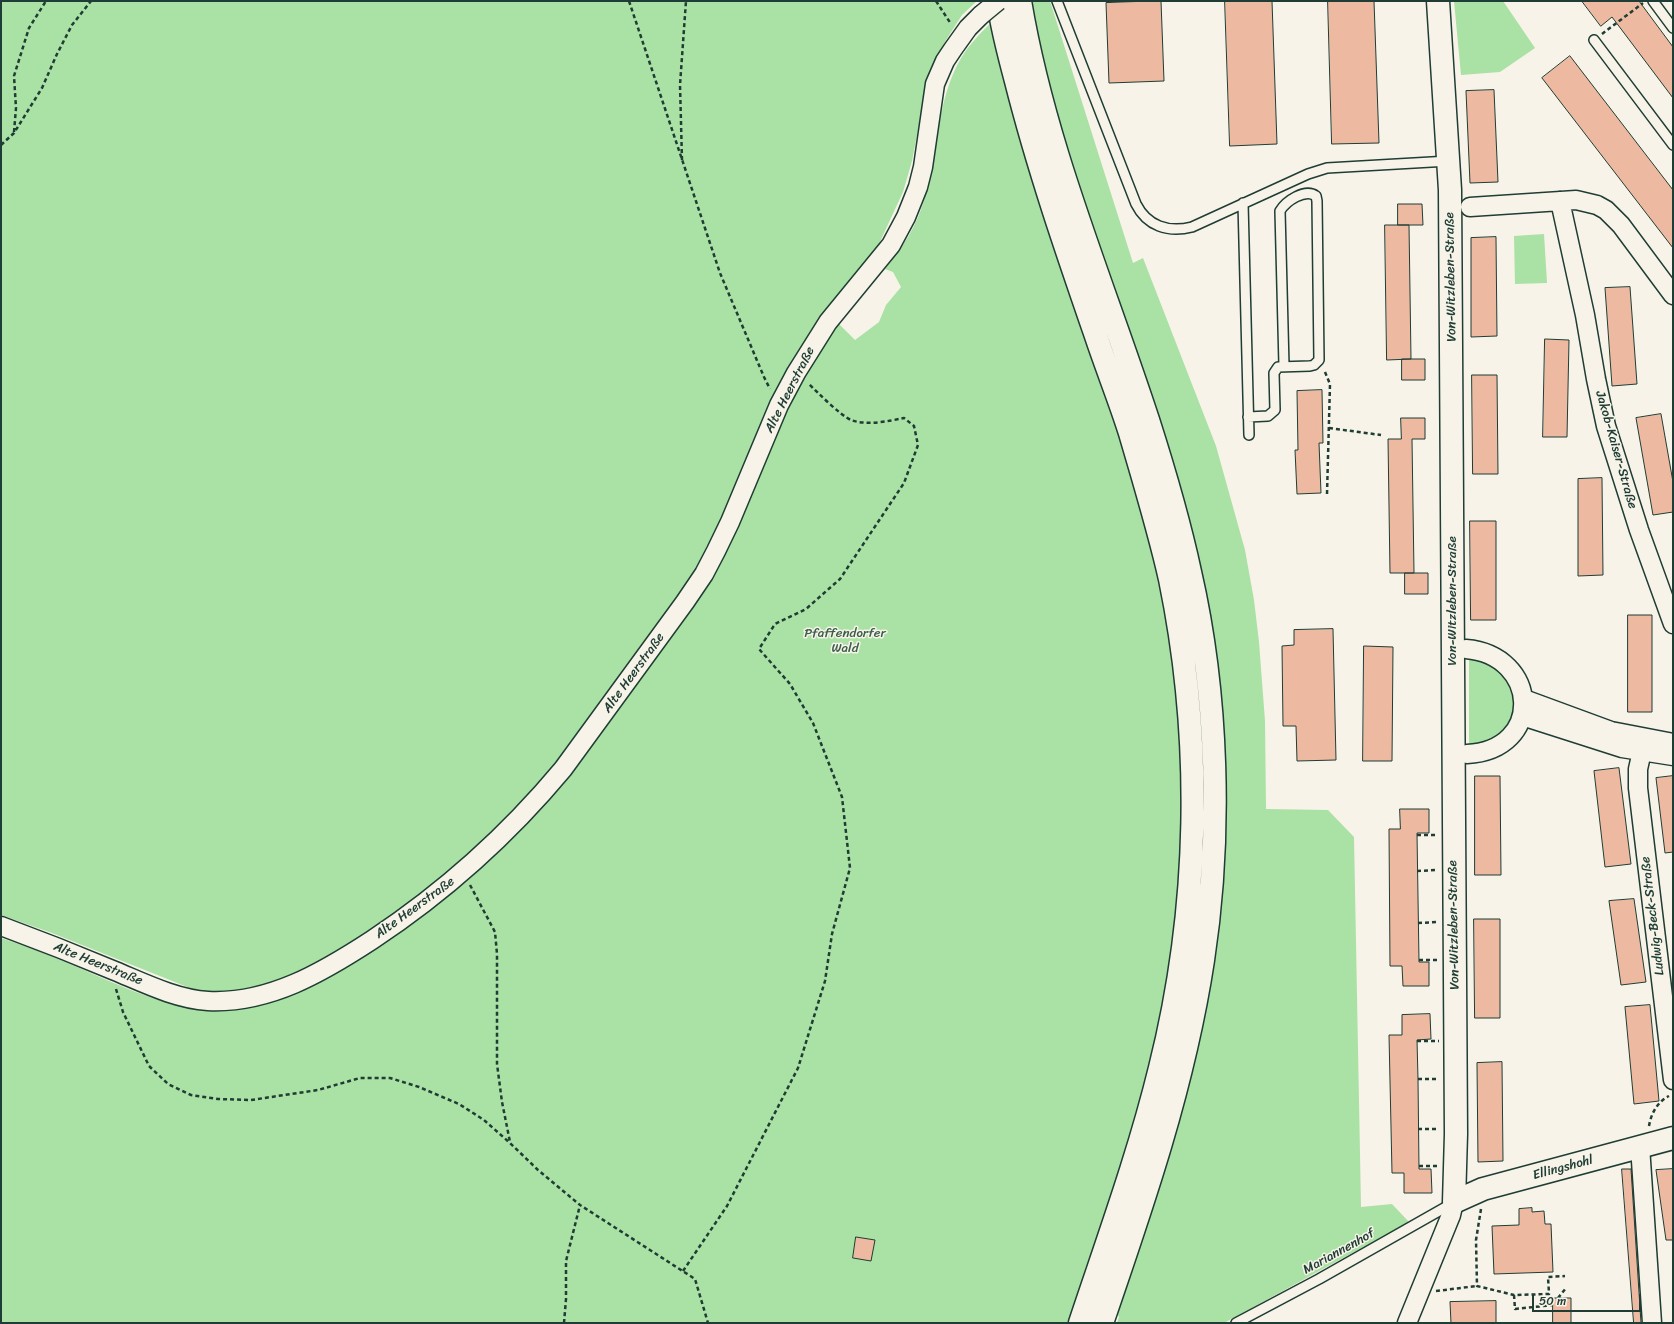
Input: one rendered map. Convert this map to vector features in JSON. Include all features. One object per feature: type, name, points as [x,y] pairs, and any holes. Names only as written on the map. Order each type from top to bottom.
[{"type":"main road","points":[[998,1],[1024,112],[1040,167],[1096,337],[1129,429],[1157,525],[1170,578],[1180,640],[1187,690],[1192,750],[1193,811],[1189,893],[1182,956],[1172,1015],[1160,1068],[1140,1141],[1081,1322]]},
{"type":"main road","points":[[1020,1],[1031,59],[1059,160],[1148,422],[1177,518],[1191,574],[1202,635],[1214,749],[1214,812],[1210,896],[1203,959],[1193,1017],[1161,1147],[1104,1317]]},
{"type":"main road","name":"Von-Witzleben-Straße","points":[[1438,1],[1449,161],[1452,400],[1456,1126],[1454,1202]]},
{"type":"main road","name":"Ellingshohl","points":[[1454,1202],[1484,1189],[1645,1139],[1673,1138]]},
{"type":"street","name":"Alte Heerstraße","points":[[1,926],[167,992],[207,1001],[241,1000],[262,996],[311,977],[338,962],[396,924],[463,872],[551,784],[582,745],[704,574],[724,533],[779,405],[796,373],[828,322],[890,245],[906,217],[918,187],[923,167],[935,84],[946,61],[961,37],[981,15],[998,1]]},
{"type":"street","points":[[1470,207],[1576,200],[1588,202],[1606,210],[1621,225],[1673,295]]},
{"type":"street","name":"Jakob-Kaiser-Straße","points":[[1560,201],[1585,315],[1606,426],[1639,530],[1673,624]]},
{"type":"street","points":[[1466,649],[1486,652],[1508,667],[1517,681],[1523,708],[1514,732],[1499,745],[1482,752],[1467,754]]},
{"type":"street","points":[[1523,708],[1596,740],[1644,745],[1673,743]]},
{"type":"street","points":[[1644,745],[1673,756]]},
{"type":"street","name":"Ludwig-Beck-Straße","points":[[1644,745],[1638,769],[1638,788],[1671,1088]]},
{"type":"street","points":[[1645,1139],[1650,1303],[1652,1323]]},
{"type":"street","points":[[1407,1323],[1451,1214],[1454,1202]]},
{"type":"street","points":[[1650,1303],[1660,1318],[1666,1323]]},
{"type":"lane","points":[[1057,1],[1136,204],[1144,218],[1160,227],[1175,229],[1198,225],[1308,174],[1327,168],[1449,161]]},
{"type":"lane","points":[[1652,1],[1673,28]]},
{"type":"lane","points":[[1594,40],[1673,145]]},
{"type":"lane","points":[[1248,418],[1268,416],[1273,413],[1275,407],[1274,373],[1278,367],[1310,366],[1317,362],[1320,356],[1317,201],[1316,196],[1311,193],[1298,196],[1285,204],[1280,211],[1284,366]]},
{"type":"lane","points":[[1243,203],[1249,435]]},
{"type":"lane","name":"Mariannenhof","points":[[1236,1323],[1319,1279],[1454,1202]]},
{"type":"path","points":[[14,132],[16,108],[14,76],[29,28],[46,1]]},
{"type":"path","points":[[1,145],[14,132],[42,88],[72,25],[91,1]]},
{"type":"path","points":[[629,1],[720,273],[764,377],[779,405]]},
{"type":"path","points":[[682,163],[680,85],[686,1]]},
{"type":"path","points":[[936,1],[961,37]]},
{"type":"path","points":[[1594,40],[1646,1]]},
{"type":"path","points":[[1325,372],[1330,384],[1327,494]]},
{"type":"path","points":[[683,1271],[727,1206],[798,1068],[825,981],[832,934],[850,868],[842,797],[813,723],[790,684],[759,649],[774,624],[806,609],[840,579],[904,483],[918,445],[914,426],[904,418],[878,423],[852,420],[833,406],[796,373]]},
{"type":"path","points":[[1329,428],[1381,435]]},
{"type":"path","points":[[1417,836],[1442,835]]},
{"type":"path","points":[[1417,871],[1443,870]]},
{"type":"path","points":[[463,872],[488,916],[495,932],[497,954],[497,1064],[502,1102],[510,1143]]},
{"type":"path","points":[[1418,923],[1443,922]]},
{"type":"path","points":[[1418,960],[1443,960]]},
{"type":"path","points":[[118,972],[115,986],[123,1012],[149,1066],[168,1084],[192,1095],[218,1099],[251,1100],[318,1090],[360,1078],[390,1078],[419,1087],[459,1104],[484,1120],[538,1170],[580,1205],[695,1280],[708,1323]]},
{"type":"path","points":[[1417,1042],[1444,1041]]},
{"type":"path","points":[[1418,1080],[1444,1079]]},
{"type":"path","points":[[1645,1139],[1652,1113],[1671,1088]]},
{"type":"path","points":[[1418,1129],[1444,1129]]},
{"type":"path","points":[[1419,1166],[1445,1166]]},
{"type":"path","points":[[564,1323],[566,1299],[566,1261],[580,1205]]},
{"type":"path","points":[[1477,1286],[1476,1240],[1482,1208]]},
{"type":"path","points":[[1444,1290],[1477,1286],[1514,1295],[1549,1294],[1548,1277],[1565,1276]]},
{"type":"path","points":[[1558,1298],[1566,1288]]},
{"type":"path","points":[[1514,1295],[1515,1309],[1553,1305]]},
{"type":"green space","points":[[1,1],[977,1],[962,15],[935,60],[927,83],[912,161],[903,192],[878,246],[821,319],[795,357],[767,414],[710,550],[574,746],[458,870],[336,957],[277,983],[229,993],[208,992],[190,988],[52,933],[1,915]]},
{"type":"green space","points":[[1029,1],[1050,1],[1133,263],[1143,258],[1216,446],[1245,550],[1254,600],[1265,721],[1266,809],[1328,810],[1354,837],[1361,1207],[1392,1204],[1409,1222],[1224,1323],[1117,1323],[1119,1317],[1116,1313],[1198,1033],[1212,658],[1060,136]]},
{"type":"green space","points":[[1454,1],[1503,1],[1535,48],[1500,72],[1461,75]]},
{"type":"green space","name":"Pfaffendorfer Wald","points":[[992,22],[1120,427],[1162,578],[1181,714],[1184,894],[1136,1140],[1068,1323],[1,1323],[1,938],[52,956],[130,990],[159,1000],[197,1008],[223,1010],[248,1008],[275,1001],[302,991],[355,962],[405,927],[450,892],[687,612],[786,406],[836,321],[855,340],[879,322],[886,305],[901,287],[893,272],[885,269],[913,228],[921,210],[929,181],[949,84],[967,49]]},
{"type":"green space","points":[[1544,234],[1547,283],[1515,284],[1514,236]]},
{"type":"green space","points":[[1469,657],[1492,663],[1513,686],[1515,713],[1505,732],[1493,741],[1469,746]]},
{"type":"building","points":[[1161,1],[1164,81],[1109,83],[1106,3]]},
{"type":"building","points":[[1225,1],[1272,1],[1277,144],[1230,146]]},
{"type":"building","points":[[1328,1],[1374,1],[1379,143],[1332,144]]},
{"type":"building","points":[[1582,1],[1639,1],[1673,47],[1673,98],[1612,17],[1601,26]]},
{"type":"building","points":[[1570,56],[1673,190],[1673,248],[1542,78]]},
{"type":"building","points":[[1494,90],[1498,182],[1470,183],[1466,91]]},
{"type":"building","points":[[1398,204],[1422,204],[1423,225],[1398,225]]},
{"type":"building","points":[[1385,225],[1409,225],[1411,359],[1387,360]]},
{"type":"building","points":[[1496,237],[1497,336],[1471,337],[1471,238]]},
{"type":"building","points":[[1630,287],[1637,384],[1612,386],[1605,288]]},
{"type":"building","points":[[1545,339],[1569,340],[1567,437],[1543,437]]},
{"type":"building","points":[[1402,359],[1425,359],[1425,380],[1402,380]]},
{"type":"building","points":[[1472,375],[1497,375],[1498,474],[1473,474]]},
{"type":"building","points":[[1322,390],[1323,443],[1319,443],[1321,493],[1297,494],[1295,450],[1298,450],[1297,391]]},
{"type":"building","points":[[1661,414],[1673,482],[1673,512],[1653,515],[1636,418]]},
{"type":"building","points":[[1401,418],[1425,418],[1425,439],[1412,439],[1414,573],[1390,573],[1388,439],[1401,439]]},
{"type":"building","points":[[1602,478],[1603,575],[1578,576],[1578,479]]},
{"type":"building","points":[[1470,521],[1496,521],[1496,620],[1471,620]]},
{"type":"building","points":[[1405,573],[1428,573],[1428,594],[1405,594]]},
{"type":"building","points":[[1628,615],[1652,615],[1652,712],[1628,712]]},
{"type":"building","points":[[1333,629],[1336,760],[1297,761],[1296,726],[1283,726],[1282,646],[1294,645],[1294,630]]},
{"type":"building","points":[[1364,646],[1393,647],[1392,761],[1363,761]]},
{"type":"building","points":[[1619,768],[1631,864],[1605,867],[1594,771]]},
{"type":"building","points":[[1475,776],[1500,776],[1501,875],[1475,875]]},
{"type":"building","points":[[1673,776],[1673,852],[1665,853],[1656,778]]},
{"type":"building","points":[[1400,809],[1429,809],[1429,833],[1417,833],[1419,962],[1429,962],[1429,986],[1403,986],[1402,966],[1390,966],[1389,829],[1400,829]]},
{"type":"building","points":[[1634,899],[1646,982],[1621,985],[1609,901]]},
{"type":"building","points":[[1474,919],[1500,919],[1500,1018],[1475,1018]]},
{"type":"building","points":[[1650,1005],[1659,1101],[1634,1104],[1625,1007]]},
{"type":"building","points":[[1430,1014],[1431,1039],[1417,1040],[1419,1169],[1431,1169],[1432,1193],[1404,1193],[1404,1173],[1392,1173],[1389,1035],[1402,1035],[1402,1015]]},
{"type":"building","points":[[1502,1062],[1503,1161],[1478,1162],[1477,1063]]},
{"type":"building","points":[[1622,1169],[1631,1169],[1641,1323],[1634,1323]]},
{"type":"building","points":[[1673,1169],[1673,1240],[1666,1240],[1656,1170]]},
{"type":"building","points":[[1532,1208],[1532,1212],[1544,1211],[1545,1224],[1551,1224],[1553,1272],[1494,1274],[1492,1226],[1519,1225],[1519,1209]]},
{"type":"building","points":[[856,1237],[875,1240],[871,1261],[853,1258]]},
{"type":"building","points":[[1553,1298],[1571,1298],[1571,1323],[1553,1323]]},
{"type":"building","points":[[1496,1301],[1496,1323],[1451,1323],[1450,1302]]}]
